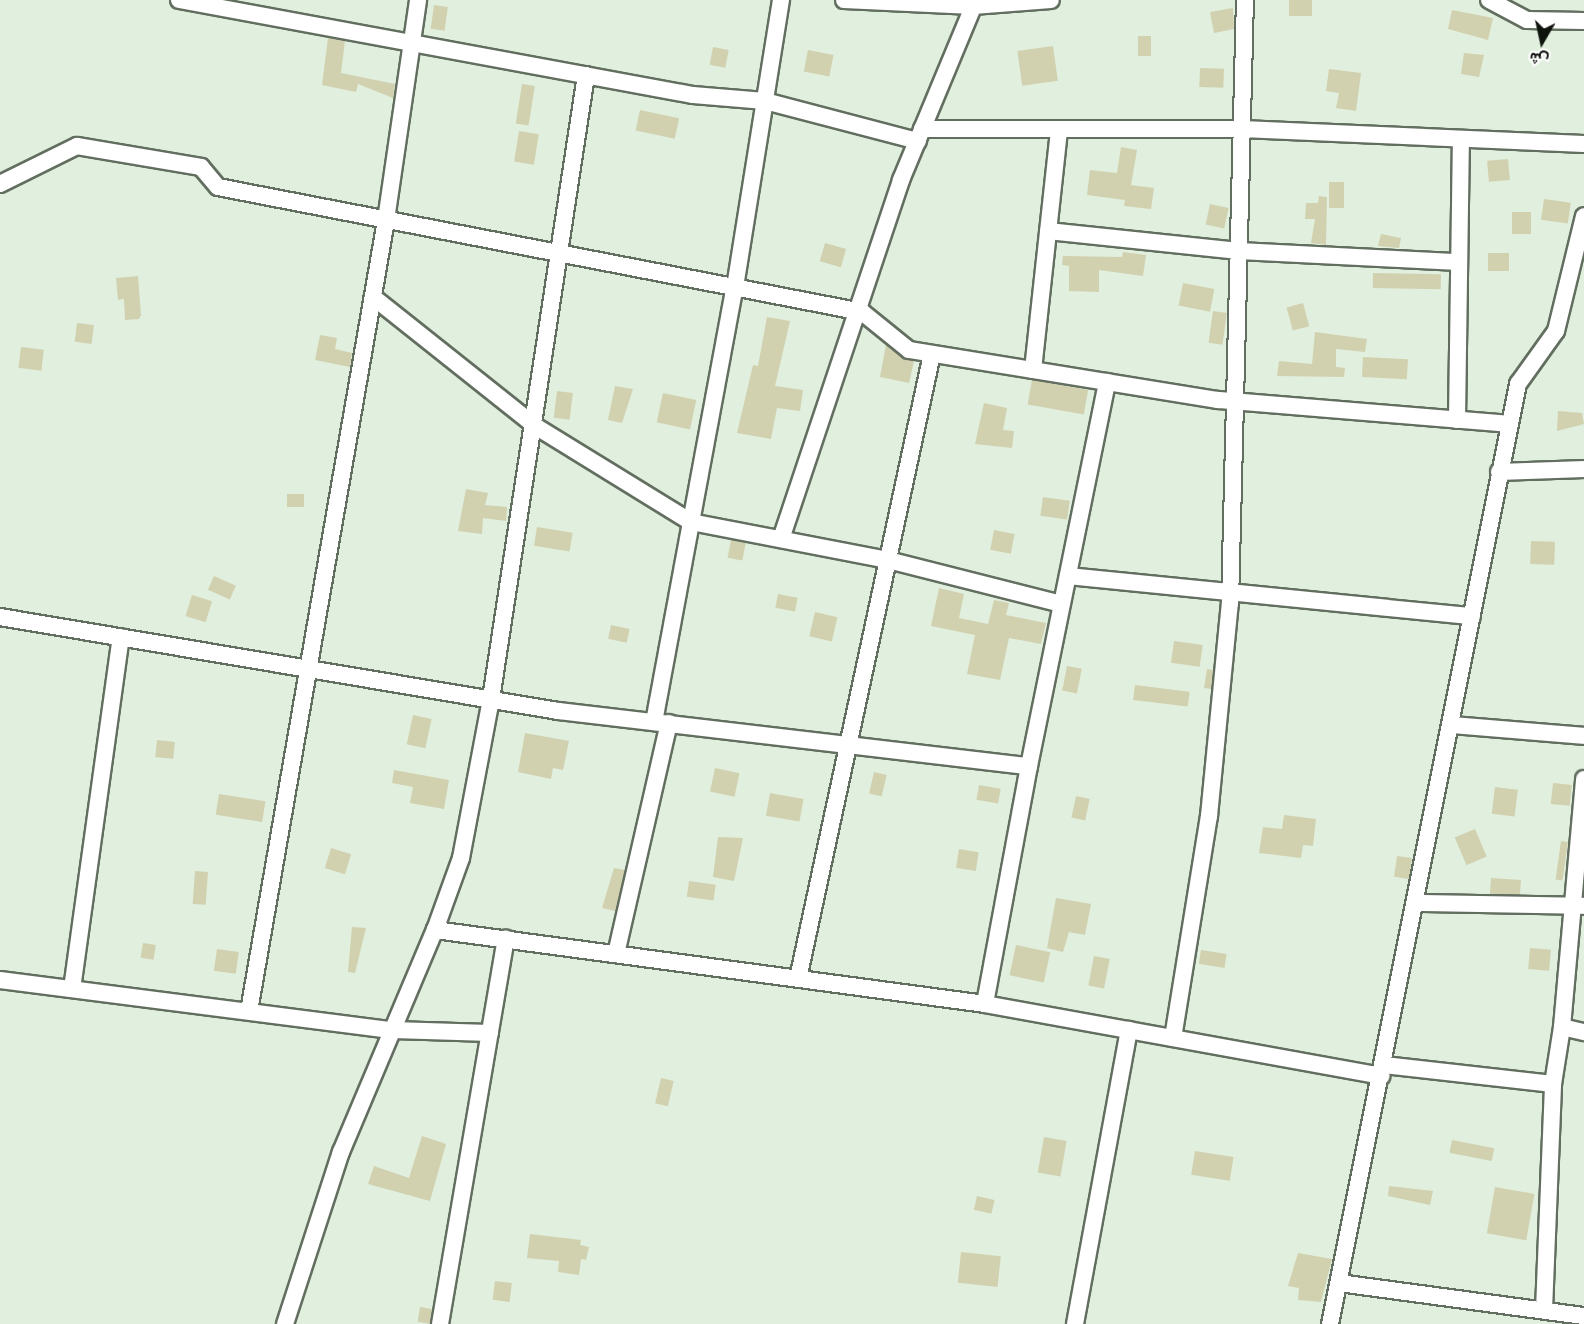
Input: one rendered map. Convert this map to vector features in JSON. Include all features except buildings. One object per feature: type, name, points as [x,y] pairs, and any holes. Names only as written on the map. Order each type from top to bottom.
[{"type":"street","points":[[179,0],[693,95],[765,101],[920,135],[1059,129],[1242,129],[1584,144]]},
{"type":"street","points":[[249,1011],[386,220],[418,0]]},
{"type":"street","points":[[616,954],[661,722],[691,522],[735,288],[782,0]]},
{"type":"street","points":[[844,0],[975,3],[1052,0]]},
{"type":"street","points":[[1173,1038],[1209,816],[1231,592],[1245,0]]},
{"type":"street","points":[[1489,0],[1527,20],[1584,21]]},
{"type":"street","points":[[781,539],[857,311],[920,135],[975,3]]},
{"type":"street","points":[[285,1324],[341,1152],[435,930],[461,858],[535,426],[586,75]]},
{"type":"street","points":[[1033,370],[1059,129]]},
{"type":"street","points":[[1457,420],[1461,139]]},
{"type":"street","points":[[0,184],[77,147],[201,167],[218,187],[857,311],[909,350],[1234,401],[1509,424]]},
{"type":"street","points":[[1330,1324],[1417,903],[1499,472],[1518,384],[1556,331],[1584,216]]},
{"type":"street","points":[[1048,231],[1239,250],[1459,262]]},
{"type":"street","points":[[373,297],[535,426],[691,522],[888,560],[1062,604]]},
{"type":"street","points":[[798,979],[932,354]]},
{"type":"street","points":[[985,1004],[1029,766],[1107,382]]},
{"type":"street","points":[[1499,472],[1584,469]]},
{"type":"street","points":[[1068,576],[1472,616]]},
{"type":"street","points":[[0,617],[490,699],[1029,766]]},
{"type":"street","points":[[72,989],[121,637]]},
{"type":"street","points":[[1451,725],[1584,736]]},
{"type":"street","points":[[1544,1310],[1553,1084],[1578,906],[1584,779]]},
{"type":"street","points":[[1417,903],[1578,906]]},
{"type":"street","points":[[435,930],[985,1004],[1173,1038],[1383,1070],[1553,1084]]},
{"type":"street","points":[[440,1324],[506,939]]},
{"type":"street","points":[[0,980],[393,1030],[490,1033]]},
{"type":"street","points":[[1562,1027],[1584,1032]]},
{"type":"street","points":[[1075,1324],[1129,1030]]},
{"type":"street","points":[[1339,1283],[1584,1316]]}]
